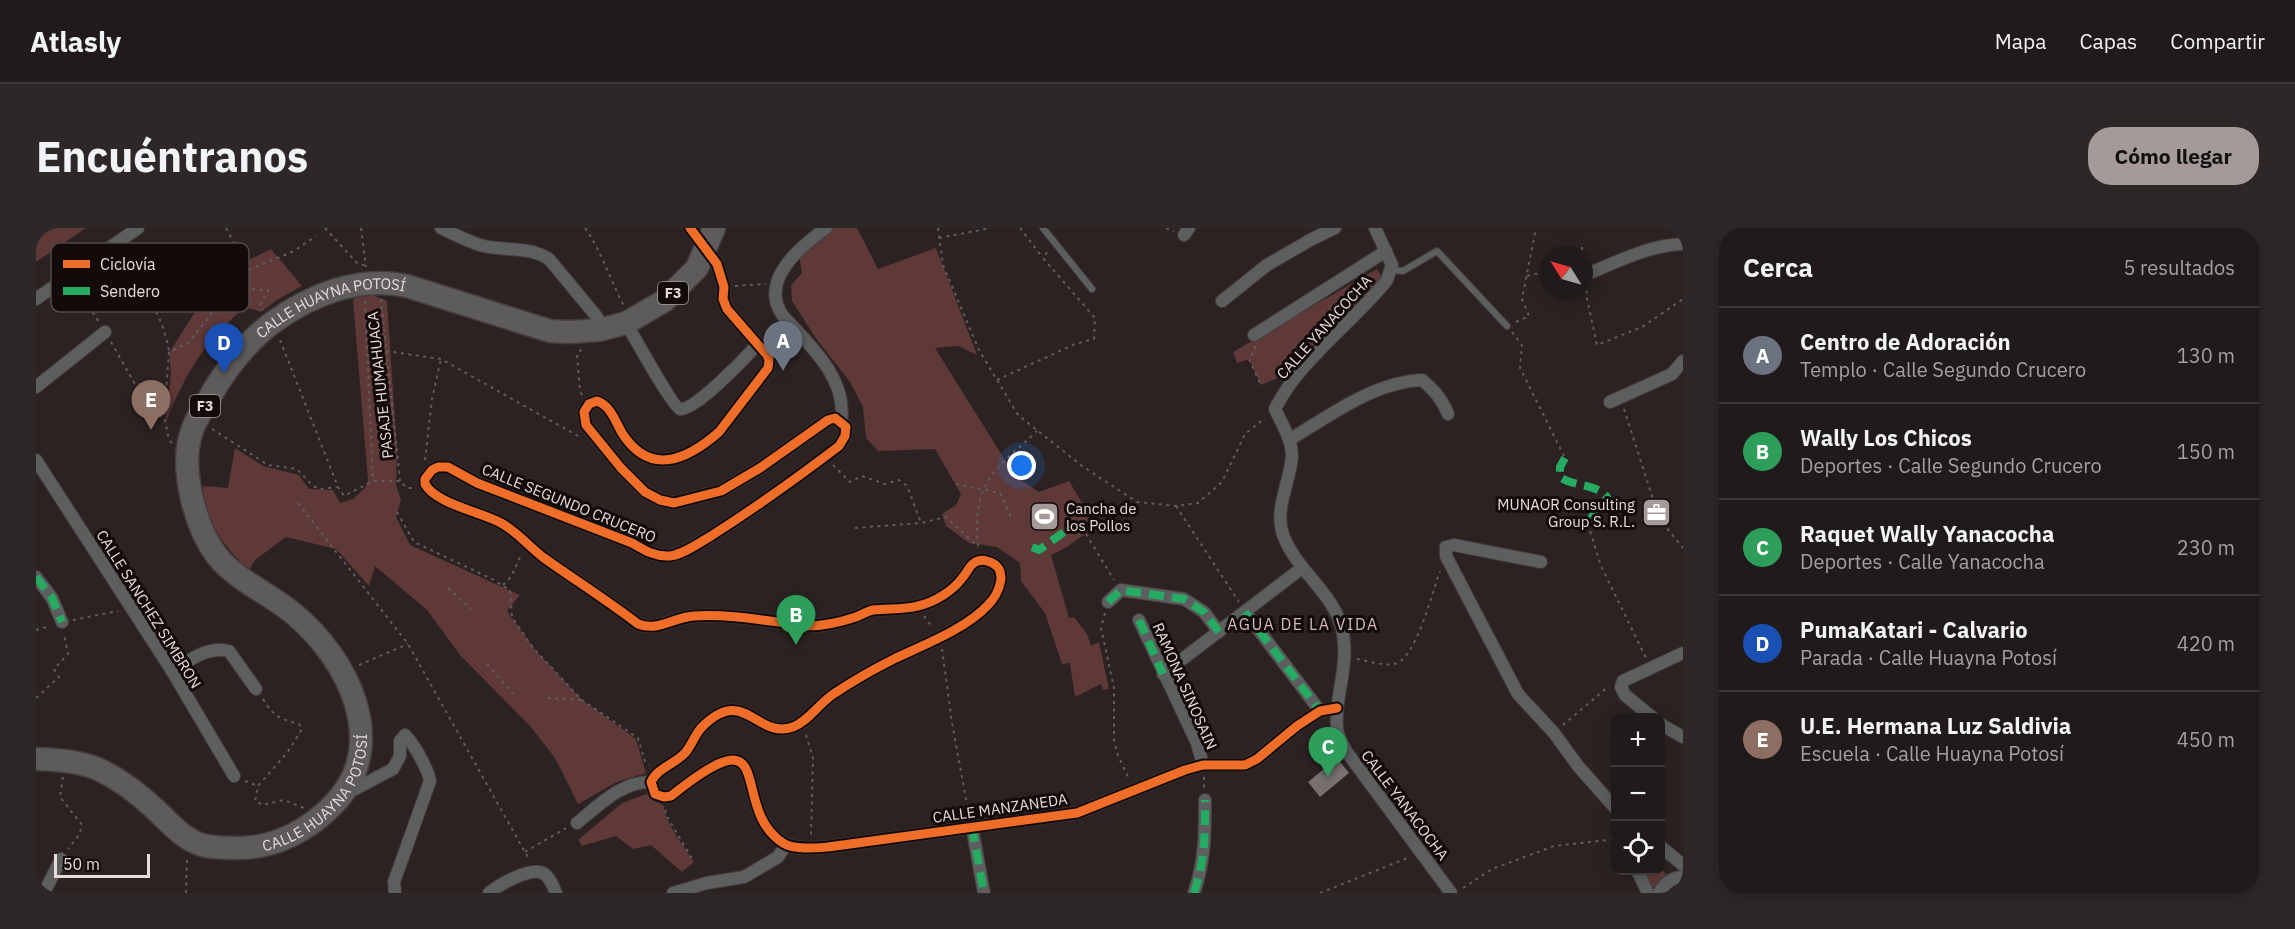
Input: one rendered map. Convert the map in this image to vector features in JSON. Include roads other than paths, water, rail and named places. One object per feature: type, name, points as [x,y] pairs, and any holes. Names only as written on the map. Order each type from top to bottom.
[{"type":"highway","name":"CALLE HUAYNA POTOSÍ","points":[[36,759],[76,763],[103,771],[132,790],[187,837],[204,845],[230,848],[261,847],[284,839],[319,818],[340,798],[356,770],[361,744],[360,728],[350,686],[325,646],[296,615],[252,586],[219,558],[210,546],[190,491],[187,456],[191,433],[230,365],[246,345],[260,333],[302,304],[332,292],[362,284],[381,282],[407,286],[550,331],[569,332],[596,338],[625,314],[664,302],[697,267],[714,228]]},
{"type":"street","points":[[116,243],[138,228]]},
{"type":"street","points":[[441,228],[481,246],[529,250],[549,259],[597,317],[596,338]]},
{"type":"street","points":[[690,228],[717,264],[724,287],[723,299],[727,309],[758,344],[769,360],[768,368],[719,432],[681,457],[661,461],[647,457],[627,440],[606,405],[597,401],[589,405],[584,416],[586,425],[621,468],[645,492],[660,500],[674,503],[721,491],[760,468],[828,420],[835,418],[841,421],[843,408],[837,387],[827,367],[778,309],[776,300],[778,275],[784,265],[826,228]]},
{"type":"street","points":[[1222,301],[1267,265],[1335,228]]},
{"type":"street","name":"CALLE YANACOCHA","points":[[1375,228],[1392,265],[1392,270],[1382,287],[1309,363],[1280,399],[1275,409],[1289,440],[1292,456],[1281,504],[1280,520],[1283,536],[1302,568],[1334,607],[1342,628],[1345,657],[1344,677],[1337,708],[1337,732],[1346,751],[1451,893]]},
{"type":"street","points":[[1593,272],[1635,254],[1669,244],[1683,244]]},
{"type":"street","points":[[1254,335],[1386,251]]},
{"type":"street","points":[[36,298],[51,288]]},
{"type":"street","points":[[625,314],[669,398],[681,409],[686,409],[701,399],[758,344]]},
{"type":"street","points":[[36,387],[105,332]]},
{"type":"street","points":[[1615,400],[1672,374],[1683,361]]},
{"type":"street","points":[[1289,440],[1345,406],[1387,387],[1409,381],[1422,380],[1432,388],[1448,414]]},
{"type":"street","name":"CALLE SEGUNDO CRUCERO","points":[[654,778],[678,760],[701,728],[712,719],[732,709],[742,710],[774,728],[792,727],[835,692],[891,661],[940,638],[976,616],[989,604],[997,592],[1001,578],[998,569],[989,562],[977,561],[971,565],[954,588],[932,601],[917,607],[889,611],[874,610],[821,625],[806,626],[741,617],[703,615],[684,617],[649,628],[638,624],[541,556],[527,542],[501,523],[435,494],[426,487],[425,479],[432,470],[448,466],[477,483],[617,537],[648,552],[660,556],[672,556],[698,544],[760,505],[839,446],[845,436],[846,427],[841,421]]},
{"type":"street","name":"CALLE SANCHEZ SIMBRON","points":[[36,460],[171,670],[234,776]]},
{"type":"street","points":[[1541,562],[1454,545],[1446,547],[1446,556],[1518,694],[1554,733],[1611,806]]},
{"type":"street","points":[[1163,674],[1302,568]]},
{"type":"street","points":[[36,577],[52,598],[62,622]]},
{"type":"street","points":[[1108,602],[1121,590],[1184,599],[1204,612],[1218,632]]},
{"type":"street","points":[[1245,612],[1320,711]]},
{"type":"street","name":"RAMONA SINOSAIN","points":[[1138,620],[1197,743],[1203,765]]},
{"type":"street","points":[[171,670],[209,650],[219,648],[229,651],[256,689]]},
{"type":"street","points":[[1648,713],[1625,695],[1621,687],[1623,681],[1683,653]]},
{"type":"street","name":"CALLE MANZANEDA","points":[[786,844],[811,848],[1077,813],[1203,765],[1245,765],[1257,759],[1297,726],[1320,711],[1337,708]]},
{"type":"street","points":[[1665,727],[1683,737]]},
{"type":"street","points":[[348,786],[355,789],[393,769],[400,756],[400,741],[405,735],[416,747],[427,769],[430,781],[394,882],[395,893]]},
{"type":"street","points":[[577,823],[622,789],[654,778],[655,794],[664,798],[671,796],[727,759],[739,761],[747,768],[761,816],[773,833],[786,844],[778,857],[744,877],[711,888],[674,893]]},
{"type":"street","points":[[1194,893],[1203,867],[1205,800]]},
{"type":"street","points":[[972,827],[984,893]]},
{"type":"street","points":[[1665,850],[1683,865]]},
{"type":"street","points":[[44,893],[61,859]]},
{"type":"street","points":[[489,893],[502,882],[535,872],[545,875],[552,882],[556,893]]},
{"type":"street","points":[[1639,875],[1648,893]]},
{"type":"street","points":[[1659,893],[1666,883],[1676,877],[1683,877]]},
{"type":"lane","points":[[1043,228],[1092,289]]},
{"type":"lane","points":[[1392,270],[1403,271],[1437,251],[1507,326]]},
{"type":"place","name":"Centro de Adoración","points":[[783,371]]},
{"type":"place","name":"PumaKatari - Calvario","points":[[224,373]]},
{"type":"place","name":"U.E. Hermana Luz Saldivia","points":[[151,430]]},
{"type":"place","name":"MUNAOR Consulting Group S. R.L.","points":[[1656,513]]},
{"type":"place","name":"Cancha de los Pollos","points":[[1045,517]]},
{"type":"place","name":"Wally Los Chicos","points":[[796,645]]},
{"type":"place","name":"Raquet Wally Yanacocha","points":[[1328,777]]},
{"type":"district","name":"AGUA DE LA VIDA","points":[[1303,624]]}]
